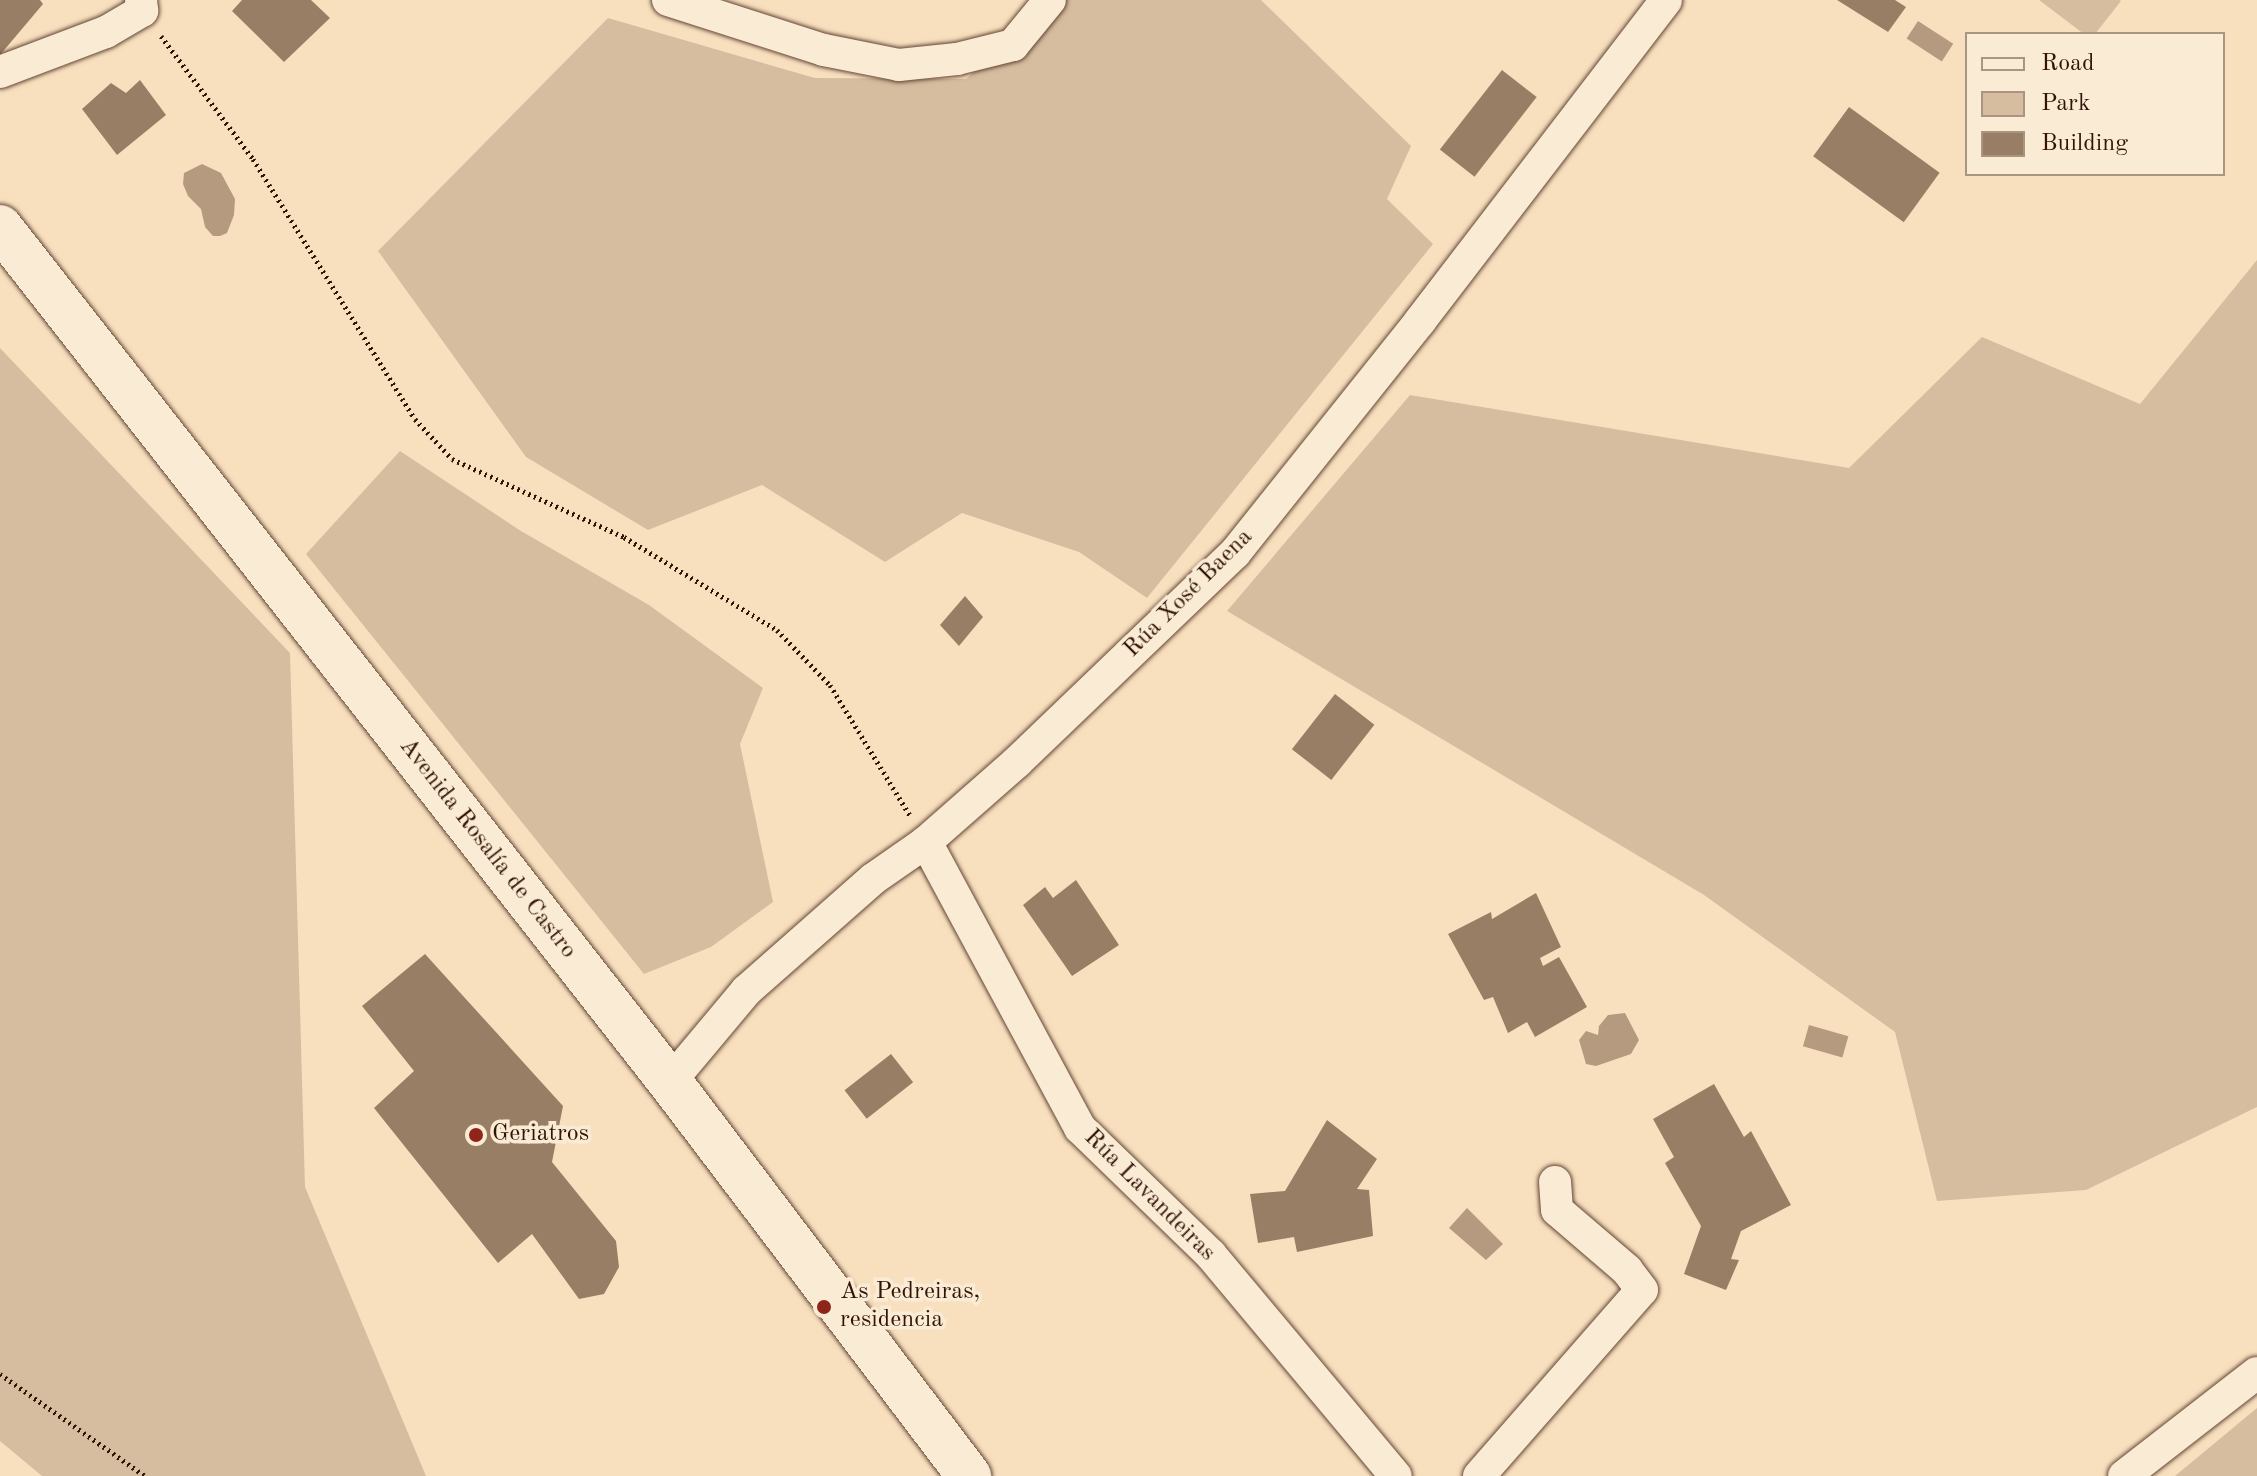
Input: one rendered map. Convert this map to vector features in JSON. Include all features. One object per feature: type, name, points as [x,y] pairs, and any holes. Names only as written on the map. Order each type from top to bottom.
[{"type":"street","points":[[668,0],[824,50],[899,65],[957,59],[1013,45],[1050,0]]},
{"type":"street","name":"Rúa Xosé Baena","points":[[670,1082],[746,991],[873,879],[926,842],[1017,762],[1235,553],[1420,321],[1666,0]]},
{"type":"street","points":[[0,72],[106,32],[141,6]]},
{"type":"street","name":"Avenida Rosalía de Castro","points":[[0,227],[670,1082],[969,1476]]},
{"type":"street","name":"Rúa Lavandeiras","points":[[926,842],[1080,1128],[1211,1255],[1396,1476]]},
{"type":"street","points":[[1479,1476],[1642,1290],[1627,1270],[1557,1210],[1555,1182]]},
{"type":"street","points":[[2124,1476],[2257,1373]]},
{"type":"path","points":[[141,6],[253,159],[415,419],[452,459],[624,537],[777,630],[830,685],[926,842]]},
{"type":"path","points":[[0,1374],[145,1476]]},
{"type":"green space","points":[[1055,0],[1261,0],[1411,146],[1387,199],[1433,244],[1147,598],[1079,552],[962,513],[885,562],[762,485],[648,530],[526,457],[378,251],[608,18],[815,78],[966,79]]},
{"type":"green space","points":[[2039,0],[2121,1],[2097,32],[2081,32]]},
{"type":"green space","points":[[2257,260],[2257,1107],[2086,1190],[1937,1201],[1895,1032],[1704,895],[1227,611],[1410,395],[1849,468],[1982,337],[2140,404]]},
{"type":"green space","points":[[0,348],[290,653],[305,1187],[426,1476],[42,1476],[0,1441]]},
{"type":"green space","points":[[400,451],[521,531],[649,605],[763,688],[740,744],[773,902],[711,947],[644,974],[306,554]]},
{"type":"green space","points":[[2257,1408],[2257,1476],[2175,1476]]},
{"type":"shaded area","points":[[1918,21],[1953,44],[1942,61],[1907,39]]},
{"type":"shaded area","points":[[202,164],[221,173],[235,199],[234,215],[227,233],[220,236],[213,236],[205,227],[201,209],[188,196],[183,184],[184,173]]},
{"type":"shaded area","points":[[1625,1013],[1639,1040],[1631,1054],[1596,1066],[1586,1064],[1579,1040],[1586,1031],[1598,1035],[1599,1026],[1608,1015]]},
{"type":"shaded area","points":[[1809,1025],[1848,1036],[1842,1057],[1803,1046]]},
{"type":"shaded area","points":[[1467,1208],[1503,1244],[1486,1260],[1449,1228]]},
{"type":"building","points":[[0,0],[40,0],[43,4],[0,55]]},
{"type":"building","points":[[242,0],[311,0],[330,18],[284,62],[232,11]]},
{"type":"building","points":[[1837,0],[1895,0],[1906,7],[1888,32]]},
{"type":"building","points":[[1502,70],[1537,97],[1474,177],[1440,150]]},
{"type":"building","points":[[140,80],[166,115],[117,155],[82,109],[111,83],[126,93]]},
{"type":"building","points":[[1849,107],[1940,173],[1904,222],[1813,156]]},
{"type":"building","points":[[965,596],[983,617],[959,646],[940,625]]},
{"type":"building","points":[[1335,694],[1374,725],[1331,780],[1292,749]]},
{"type":"building","points":[[1076,880],[1119,945],[1072,976],[1023,905],[1045,887],[1053,898]]},
{"type":"building","points":[[1536,893],[1561,947],[1540,958],[1543,966],[1559,957],[1587,1007],[1535,1037],[1527,1022],[1508,1033],[1493,997],[1484,1000],[1448,934],[1491,912],[1492,919]]},
{"type":"building","name":"Geriatros","points":[[425,954],[563,1106],[552,1162],[616,1241],[619,1267],[604,1294],[579,1299],[532,1234],[498,1263],[374,1108],[414,1071],[362,1006]]},
{"type":"building","points":[[891,1054],[913,1082],[867,1119],[845,1090]]},
{"type":"building","points":[[1714,1084],[1744,1137],[1751,1131],[1791,1205],[1741,1231],[1731,1259],[1739,1260],[1726,1290],[1684,1274],[1701,1226],[1665,1163],[1674,1157],[1653,1119]]},
{"type":"building","points":[[1327,1120],[1377,1159],[1357,1189],[1369,1190],[1373,1236],[1297,1252],[1294,1237],[1258,1243],[1250,1194],[1285,1191]]},
{"type":"place","name":"Geriatros","points":[[476,1135]]},
{"type":"place","name":"As Pedreiras, residencia","points":[[824,1307]]}]
